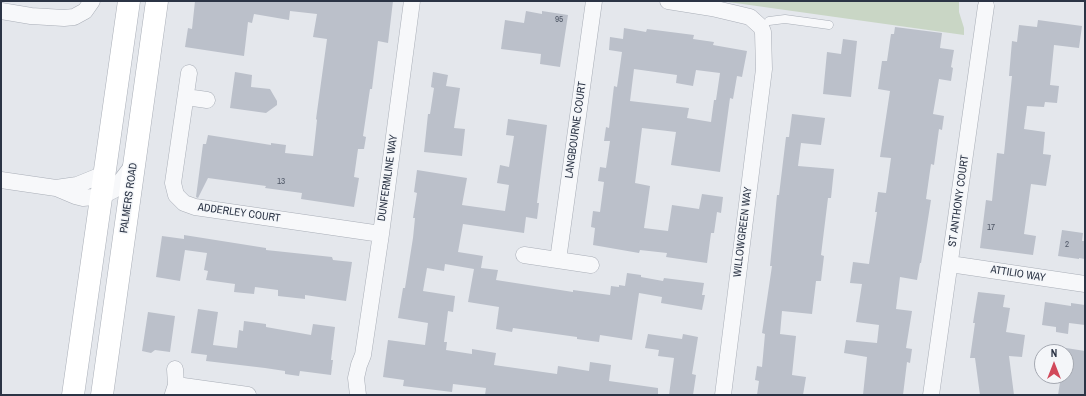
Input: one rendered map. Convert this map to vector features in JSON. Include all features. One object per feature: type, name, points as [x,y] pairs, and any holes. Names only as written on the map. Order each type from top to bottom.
[{"type":"main road","points":[[73,395],[129,1]]},
{"type":"main road","name":"PALMERS ROAD","points":[[102,395],[157,1]]},
{"type":"street","points":[[1,11],[31,16],[64,18],[74,17],[85,11],[92,1]]},
{"type":"street","points":[[31,16],[60,25],[74,26],[90,19],[99,9],[102,1]]},
{"type":"street","name":"DUNFERMLINE WAY","points":[[358,395],[356,378],[363,355],[381,234],[412,1]]},
{"type":"street","name":"LANGBOURNE COURT","points":[[558,260],[594,1]]},
{"type":"street","points":[[668,1],[712,8],[750,17],[765,24]]},
{"type":"street","name":"ST ANTHONY COURT","points":[[931,395],[986,6]]},
{"type":"street","name":"WILLOWGREEN WAY","points":[[723,395],[764,69],[763,32],[765,24]]},
{"type":"street","name":"ADDERLEY COURT","points":[[189,73],[173,183],[176,194],[184,203],[195,207],[381,234]]},
{"type":"street","points":[[186,97],[207,100]]},
{"type":"street","points":[[1,180],[56,188],[83,198],[101,196],[114,190],[134,163]]},
{"type":"street","points":[[56,188],[77,184],[104,174]]},
{"type":"street","points":[[524,255],[591,265]]},
{"type":"street","name":"ATTILIO WAY","points":[[950,264],[1085,284]]},
{"type":"street","name":"DUNFERMLINE WAY","points":[[363,355],[364,395]]},
{"type":"street","points":[[175,383],[248,395]]},
{"type":"lane","points":[[765,24],[785,20],[829,25]]},
{"type":"green space","points":[[721,1],[959,1],[959,12],[964,28],[964,35]]},
{"type":"building","points":[[195,1],[393,1],[388,43],[378,41],[372,89],[370,89],[363,136],[366,137],[364,149],[358,149],[354,177],[359,178],[354,207],[301,199],[302,193],[265,188],[266,186],[208,178],[198,198],[196,197],[203,144],[206,144],[208,135],[271,145],[271,143],[286,145],[285,153],[313,156],[316,119],[327,39],[313,37],[317,14],[290,11],[289,20],[254,14],[252,23],[248,22],[244,56],[185,47],[188,28],[192,29]]},
{"type":"building","points":[[526,11],[542,14],[542,11],[568,15],[560,67],[540,64],[541,54],[501,49],[505,20],[524,23]]},
{"type":"building","points":[[1038,20],[1082,26],[1079,48],[1054,45],[1050,85],[1059,86],[1057,103],[1045,102],[1044,107],[1027,106],[1024,129],[1045,132],[1043,154],[1051,155],[1046,186],[1031,184],[1024,234],[1036,236],[1033,255],[980,248],[986,200],[992,201],[997,153],[1004,154],[1012,76],[1009,76],[1012,41],[1017,42],[1019,25],[1037,27]]},
{"type":"building","points":[[895,27],[942,33],[940,48],[954,50],[951,67],[953,68],[951,81],[939,79],[933,114],[944,116],[942,130],[939,129],[934,165],[931,164],[926,199],[931,200],[917,280],[900,277],[896,309],[912,311],[906,348],[912,349],[910,363],[907,362],[903,395],[863,395],[867,357],[844,353],[846,340],[877,343],[879,325],[856,322],[862,284],[850,283],[853,262],[869,264],[877,212],[875,212],[878,192],[886,193],[891,158],[880,157],[890,91],[878,89],[882,61],[887,61],[891,34],[894,34]]},
{"type":"building","points":[[624,28],[646,32],[647,29],[694,35],[693,39],[714,42],[713,45],[747,51],[742,77],[737,76],[733,99],[730,98],[720,172],[671,165],[676,132],[642,128],[635,183],[650,186],[644,228],[668,231],[672,205],[699,209],[702,194],[723,197],[721,213],[717,212],[714,233],[711,233],[707,263],[666,257],[667,253],[640,250],[639,253],[593,245],[595,228],[591,227],[593,211],[600,212],[604,182],[598,181],[600,167],[606,168],[610,141],[604,141],[606,127],[609,128],[614,86],[617,87],[622,52],[609,50],[610,37],[623,39]],"holes":[[[634,69],[677,75],[676,83],[693,86],[696,70],[720,73],[711,122],[687,118],[689,108],[630,101]]]},
{"type":"building","points":[[843,39],[857,41],[851,97],[823,94],[827,52],[841,54]]},
{"type":"building","points":[[235,72],[252,75],[251,87],[270,89],[277,101],[277,105],[266,113],[230,108]]},
{"type":"building","points":[[433,72],[448,75],[446,86],[460,88],[454,128],[465,129],[462,156],[424,152],[428,114],[430,114],[434,88],[431,87]]},
{"type":"building","points":[[792,114],[825,118],[821,145],[801,143],[798,166],[834,169],[831,198],[828,198],[821,255],[824,256],[821,281],[816,281],[812,314],[782,311],[780,334],[796,336],[792,375],[806,377],[803,395],[757,395],[759,381],[755,380],[757,366],[762,367],[765,334],[762,333],[772,266],[770,266],[777,195],[779,195],[786,137],[789,137]]},
{"type":"building","points":[[508,119],[547,125],[537,203],[539,203],[537,219],[526,217],[524,233],[463,224],[458,252],[483,256],[481,268],[498,270],[496,280],[573,292],[573,290],[610,295],[611,286],[625,286],[627,273],[663,281],[664,278],[704,283],[702,295],[705,295],[702,310],[661,303],[662,297],[639,293],[632,340],[600,335],[599,342],[577,339],[577,337],[513,328],[512,332],[496,329],[499,307],[468,302],[474,269],[445,264],[444,271],[427,268],[423,291],[455,296],[453,312],[448,311],[444,342],[447,342],[446,350],[472,354],[472,349],[496,353],[494,365],[557,374],[558,366],[589,371],[590,362],[611,365],[609,381],[658,388],[658,395],[485,395],[486,388],[453,384],[452,392],[403,386],[404,380],[383,377],[388,340],[425,345],[428,323],[398,318],[403,288],[405,288],[413,238],[415,218],[413,218],[417,193],[414,192],[417,170],[467,178],[462,205],[505,211],[509,185],[497,183],[500,165],[509,167],[514,136],[506,135]]},
{"type":"building","points":[[1062,230],[1083,233],[1082,241],[1085,241],[1085,259],[1058,256]]},
{"type":"building","points":[[184,235],[266,248],[266,250],[332,257],[333,260],[352,262],[346,301],[305,295],[305,299],[278,296],[278,290],[255,287],[254,294],[234,292],[235,284],[206,280],[208,271],[204,270],[207,253],[185,250],[180,281],[156,277],[162,236],[184,239]]},
{"type":"building","points":[[978,292],[1005,295],[1003,307],[1010,308],[1006,332],[1025,335],[1022,357],[1009,356],[1014,395],[980,395],[975,358],[970,358],[975,323],[973,323]]},
{"type":"building","points":[[1045,302],[1071,306],[1071,303],[1085,305],[1085,325],[1069,323],[1068,334],[1056,332],[1056,327],[1042,325]]},
{"type":"building","points":[[198,309],[218,312],[213,345],[237,348],[239,330],[243,331],[244,321],[266,324],[266,327],[311,335],[313,324],[335,327],[331,360],[333,360],[331,375],[300,371],[299,376],[285,374],[285,371],[206,361],[207,355],[191,353]]},
{"type":"building","points":[[148,312],[175,316],[170,352],[155,350],[151,353],[142,351]]},
{"type":"building","points":[[648,334],[682,339],[683,334],[698,337],[692,374],[696,375],[693,395],[669,395],[674,358],[658,356],[659,350],[645,348]]},
{"type":"building","points":[[1074,349],[1085,351],[1085,395],[1058,395],[1060,384],[1074,384]]}]
